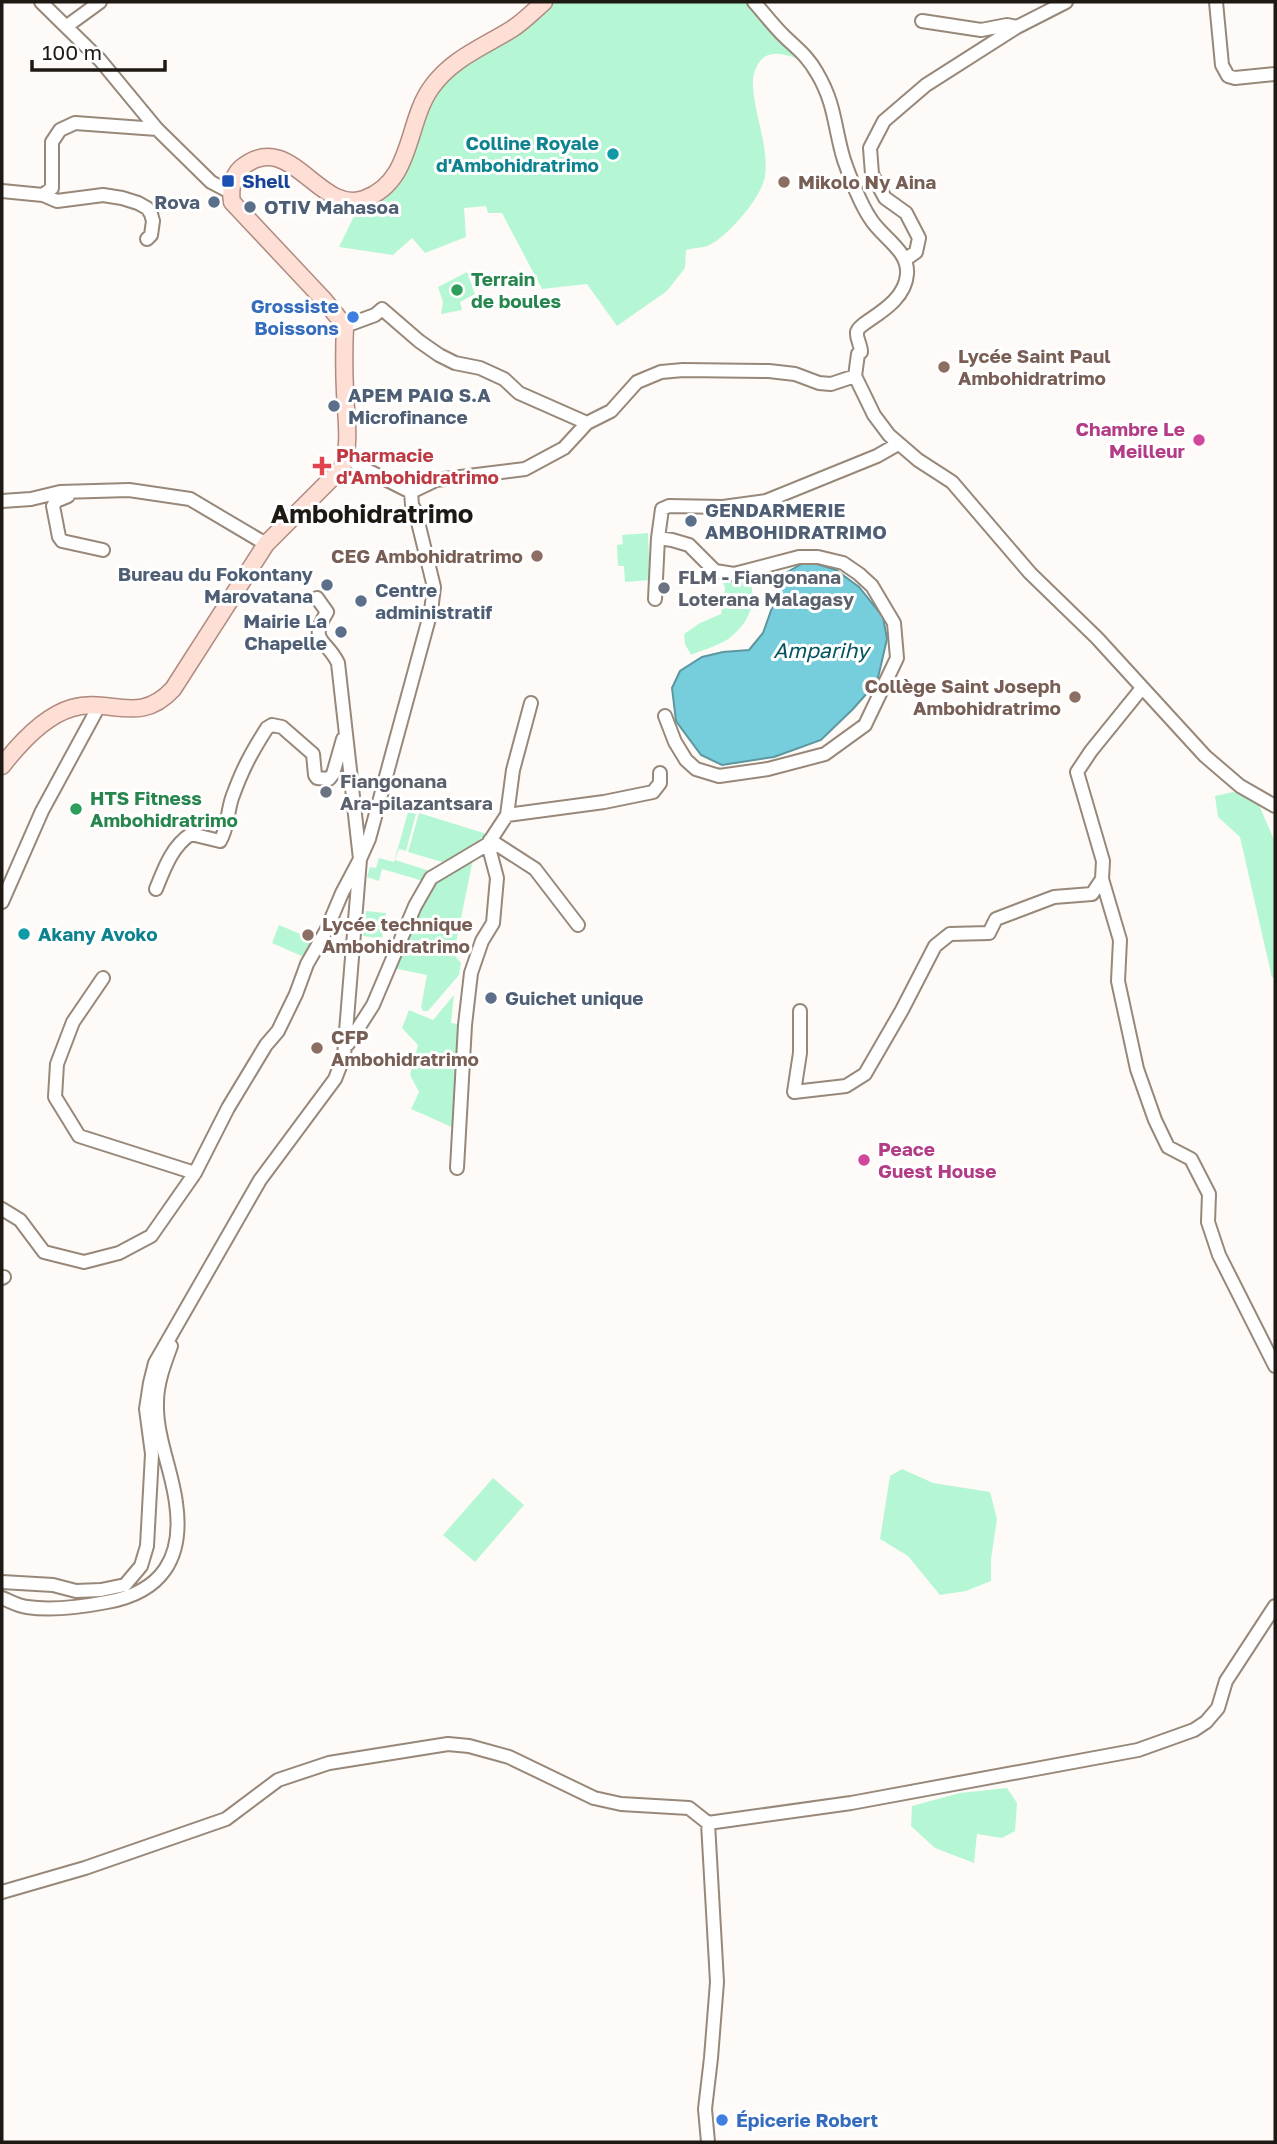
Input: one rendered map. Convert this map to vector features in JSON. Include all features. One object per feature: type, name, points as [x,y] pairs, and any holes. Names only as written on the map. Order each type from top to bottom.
[{"type":"main road","points":[[4,758],[52,716],[78,707],[134,709],[148,706],[166,697],[266,544],[345,456],[345,326],[307,281],[232,202],[230,192],[236,172],[253,160],[267,156],[279,158],[336,196],[350,200],[367,198],[393,177],[405,156],[429,90],[444,71],[457,60],[513,28],[544,2]]},
{"type":"street","points":[[41,2],[100,60],[158,129],[211,182],[230,192]]},
{"type":"street","points":[[67,26],[100,2]]},
{"type":"street","points":[[754,2],[781,34],[803,52],[817,73],[835,115],[844,160],[870,219],[906,259],[908,275],[900,294],[888,309],[858,327],[856,334],[861,352],[858,354],[855,376],[874,415],[898,444],[952,482],[1030,573],[1097,638],[1205,756],[1240,786],[1275,806]]},
{"type":"street","points":[[906,259],[916,252],[919,238],[906,213],[885,198],[872,174],[870,148],[884,121],[926,85],[1017,27],[1066,2]]},
{"type":"street","points":[[1216,2],[1222,65],[1228,76],[1236,78],[1275,74]]},
{"type":"street","points":[[922,21],[981,30],[1007,25],[1017,27]]},
{"type":"street","points":[[43,195],[52,188],[52,142],[60,130],[75,123],[158,129]]},
{"type":"street","points":[[2,191],[43,195],[57,201],[103,195],[138,203],[147,208],[153,221],[147,239]]},
{"type":"street","points":[[345,326],[375,315],[382,309],[439,355],[504,379],[519,393],[587,423]]},
{"type":"street","points":[[411,492],[436,480],[525,469],[564,448],[587,423],[611,411],[637,382],[661,372],[769,371],[795,374],[819,383],[831,384],[855,376]]},
{"type":"street","points":[[655,599],[662,509],[669,506],[723,507],[765,501],[877,456],[898,444]]},
{"type":"street","points":[[345,456],[411,492]]},
{"type":"street","points":[[2,501],[31,499],[70,491],[129,490],[190,499],[266,544]]},
{"type":"street","points":[[70,491],[67,498],[56,501],[53,506],[59,537],[62,541],[103,550]]},
{"type":"street","points":[[2,1209],[20,1220],[44,1252],[84,1262],[119,1253],[151,1236],[195,1172],[228,1108],[266,1045],[278,1031],[307,964],[369,839],[431,611],[435,587],[412,505],[411,492]]},
{"type":"street","points":[[658,538],[689,545],[715,571],[734,574],[799,557],[818,556],[843,564],[872,586],[894,623],[897,659],[865,725],[825,754],[768,769],[719,776],[696,769],[686,761],[665,716]]},
{"type":"street","points":[[317,598],[327,612],[319,625],[318,633],[321,641],[334,652],[338,663],[360,859],[347,1046]]},
{"type":"street","points":[[1142,688],[1077,772],[1103,861],[1102,879],[1120,940],[1118,982],[1137,1069],[1155,1120],[1168,1147],[1191,1159],[1209,1194],[1208,1222],[1219,1255],[1275,1366]]},
{"type":"street","points":[[2,1582],[53,1585],[76,1591],[101,1590],[125,1584],[141,1566],[147,1546],[152,1454],[146,1409],[155,1363],[260,1180],[335,1079],[347,1046],[373,1005],[415,906],[430,878],[489,842],[507,815],[513,770],[531,703]]},
{"type":"street","points":[[2,902],[42,811],[99,706]]},
{"type":"street","points":[[156,889],[166,864],[181,840],[191,835],[220,841],[245,763],[267,728],[272,725],[282,727],[313,754],[314,775],[323,779],[330,779],[333,774],[345,734]]},
{"type":"street","points":[[507,815],[576,807],[653,792],[660,783],[660,773]]},
{"type":"street","points":[[489,842],[535,869],[578,925]]},
{"type":"street","points":[[457,1168],[465,1025],[471,973],[482,942],[494,923],[497,878],[489,842]]},
{"type":"street","points":[[800,1011],[800,1053],[794,1092],[846,1086],[865,1074],[935,946],[950,934],[989,933],[996,919],[1054,897],[1092,894],[1102,879]]},
{"type":"street","points":[[103,978],[73,1022],[57,1064],[55,1097],[79,1136],[195,1172]]},
{"type":"street","points":[[2,1598],[25,1607],[53,1609],[90,1605],[120,1600],[144,1590],[163,1574],[175,1553],[178,1526],[176,1502],[157,1405],[159,1380],[177,1326]]},
{"type":"street","points":[[2,1892],[85,1868],[226,1819],[278,1780],[329,1763],[448,1744],[469,1746],[509,1757],[594,1798],[621,1804],[689,1808],[708,1823],[851,1803],[1138,1750],[1194,1730],[1206,1722],[1218,1708],[1226,1681],[1275,1606]]},
{"type":"street","points":[[708,1823],[717,1982],[705,2109],[708,2142]]},
{"type":"green space","points":[[554,2],[749,2],[803,60],[770,54],[760,61],[756,69],[753,81],[754,96],[766,164],[762,185],[751,205],[715,242],[686,250],[685,268],[667,291],[617,326],[587,284],[542,289],[502,213],[488,213],[486,206],[464,208],[466,237],[425,253],[412,238],[393,255],[339,247],[356,212],[380,197],[429,101],[449,76],[469,59],[541,18]]},
{"type":"green space","name":"Terrain de boules","points":[[467,272],[475,294],[460,302],[462,310],[441,314],[443,302],[438,287]]},
{"type":"green space","points":[[648,533],[650,580],[625,582],[624,566],[618,566],[617,545],[623,544],[622,535]]},
{"type":"green space","points":[[741,575],[749,577],[751,586],[752,602],[748,617],[728,639],[691,655],[685,644],[684,634],[721,614],[725,589],[723,582]]},
{"type":"green space","points":[[1233,792],[1256,798],[1275,842],[1275,975],[1272,978],[1240,837],[1218,817],[1215,796]]},
{"type":"green space","points":[[408,812],[416,814],[406,851],[399,849],[395,860],[430,871],[427,882],[382,869],[379,881],[367,877],[370,867],[376,868],[379,858],[394,862]]},
{"type":"green space","points":[[419,813],[487,834],[481,843],[442,862],[408,852]]},
{"type":"green space","points":[[473,859],[456,943],[450,950],[461,963],[459,975],[428,1011],[423,1011],[421,1007],[427,975],[393,968],[422,898],[441,875],[452,867]]},
{"type":"green space","points":[[366,911],[386,913],[382,939],[363,936]]},
{"type":"green space","points":[[279,925],[312,939],[304,957],[272,943]]},
{"type":"green space","points":[[454,995],[451,1023],[465,1025],[454,1128],[411,1109],[419,1092],[410,1075],[418,1045],[402,1028],[409,1010],[433,1020]]},
{"type":"green space","points":[[902,1469],[933,1483],[990,1492],[997,1519],[991,1559],[991,1581],[966,1591],[940,1595],[908,1556],[880,1539],[890,1476]]},
{"type":"green space","points":[[493,1478],[524,1505],[475,1562],[443,1535]]},
{"type":"green space","points":[[1007,1788],[1017,1803],[1015,1831],[1002,1838],[977,1834],[974,1863],[935,1848],[911,1826],[912,1806],[960,1793]]},
{"type":"water","name":"Amparihy","points":[[807,561],[836,570],[859,587],[883,617],[887,639],[877,682],[821,740],[774,757],[722,765],[701,755],[676,721],[672,688],[680,671],[702,657],[749,650],[763,633],[784,574]]},
{"type":"place","name":"Colline Royale d'Ambohidratrimo","points":[[613,154]]},
{"type":"place","name":"Shell","points":[[228,181]]},
{"type":"place","name":"Mikolo Ny Aina","points":[[784,182]]},
{"type":"place","name":"Rova","points":[[214,202]]},
{"type":"place","name":"OTIV Mahasoa","points":[[250,207]]},
{"type":"place","name":"Terrain de boules","points":[[457,290]]},
{"type":"place","name":"Grossiste Boissons","points":[[353,317]]},
{"type":"place","name":"Lycée Saint Paul Ambohidratrimo","points":[[944,367]]},
{"type":"place","name":"APEM PAIQ S.A Microfinance","points":[[334,406]]},
{"type":"place","name":"Chambre Le Meilleur","points":[[1199,440]]},
{"type":"place","name":"Pharmacie d'Ambohidratrimo","points":[[322,466]]},
{"type":"place","name":"GENDARMERIE AMBOHIDRATRIMO","points":[[691,521]]},
{"type":"place","name":"CEG Ambohidratrimo","points":[[537,556]]},
{"type":"place","name":"Bureau du Fokontany Marovatana","points":[[327,585]]},
{"type":"place","name":"FLM - Fiangonana Loterana Malagasy","points":[[664,588]]},
{"type":"place","name":"Centre administratif","points":[[361,601]]},
{"type":"place","name":"Mairie La Chapelle","points":[[341,632]]},
{"type":"place","name":"Collège Saint Joseph Ambohidratrimo","points":[[1075,697]]},
{"type":"place","name":"Fiangonana Ara-pilazantsara","points":[[326,792]]},
{"type":"place","name":"HTS Fitness Ambohidratrimo","points":[[76,809]]},
{"type":"place","name":"Akany Avoko","points":[[24,934]]},
{"type":"place","name":"Lycée technique Ambohidratrimo","points":[[308,935]]},
{"type":"place","name":"Guichet unique","points":[[491,998]]},
{"type":"place","name":"CFP Ambohidratrimo","points":[[317,1048]]},
{"type":"place","name":"Peace Guest House","points":[[864,1160]]},
{"type":"place","name":"Épicerie Robert","points":[[722,2120]]},
{"type":"district","name":"Ambohidratrimo","points":[[372,514]]}]
